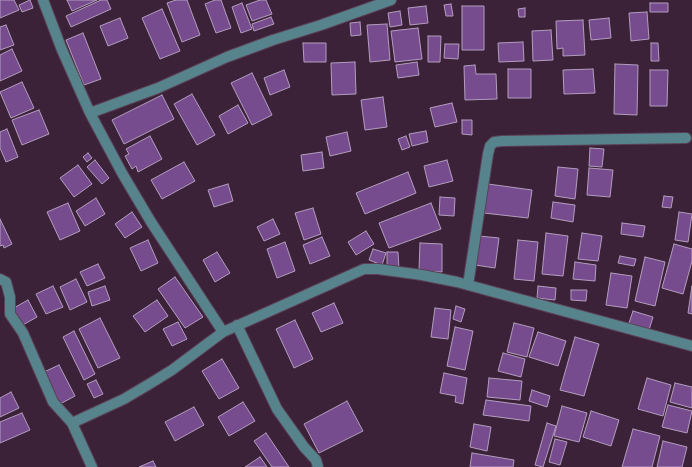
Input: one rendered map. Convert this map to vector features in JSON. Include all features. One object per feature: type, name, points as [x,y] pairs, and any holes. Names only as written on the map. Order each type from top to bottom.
[{"type":"street","points":[[43,0],[62,50],[90,113],[122,173],[151,222],[223,332]]},
{"type":"street","points":[[90,113],[158,88],[227,56],[391,0]]},
{"type":"street","points":[[468,285],[488,154],[490,146],[494,142],[686,138]]},
{"type":"street","points":[[72,423],[131,395],[172,370],[223,332],[364,269],[378,269],[422,275],[468,285],[692,346]]},
{"type":"street","points":[[0,279],[6,282],[10,297],[10,314],[23,333],[53,402],[72,423],[92,467]]},
{"type":"street","points":[[237,325],[277,409],[304,447],[316,460],[318,467]]},
{"type":"building","points":[[0,0],[14,0],[19,10],[0,18]]},
{"type":"building","points":[[30,0],[33,8],[22,12],[19,5]]},
{"type":"building","points":[[67,0],[97,0],[72,11]]},
{"type":"building","points":[[101,0],[107,0],[111,9],[71,27],[66,16]]},
{"type":"building","points":[[176,0],[187,0],[200,35],[182,42],[167,3]]},
{"type":"building","points":[[215,0],[221,0],[231,28],[216,33],[205,4]]},
{"type":"building","points":[[260,0],[266,0],[272,14],[252,21],[246,5]]},
{"type":"building","points":[[242,3],[252,29],[241,33],[232,7]]},
{"type":"building","points":[[650,3],[668,3],[668,12],[650,12]]},
{"type":"building","points":[[451,4],[453,16],[446,16],[444,5]]},
{"type":"building","points":[[426,6],[428,23],[410,25],[408,8]]},
{"type":"building","points":[[462,6],[484,6],[484,50],[462,50]]},
{"type":"building","points":[[525,8],[525,17],[519,17],[518,9]]},
{"type":"building","points":[[162,9],[180,51],[160,59],[142,18]]},
{"type":"building","points":[[400,11],[402,25],[390,27],[388,13]]},
{"type":"building","points":[[647,12],[649,39],[631,41],[629,13]]},
{"type":"building","points":[[271,17],[274,24],[254,31],[252,24]]},
{"type":"building","points":[[120,18],[128,38],[108,46],[100,26]]},
{"type":"building","points":[[609,18],[611,38],[591,40],[589,20]]},
{"type":"building","points":[[583,20],[585,55],[563,56],[563,48],[557,49],[556,21]]},
{"type":"building","points":[[360,22],[361,35],[351,36],[350,23]]},
{"type":"building","points":[[387,24],[390,60],[370,62],[367,25]]},
{"type":"building","points":[[6,25],[14,45],[0,50],[0,27]]},
{"type":"building","points":[[418,28],[422,59],[395,62],[391,31]]},
{"type":"building","points":[[551,30],[553,60],[533,61],[532,31]]},
{"type":"building","points":[[83,33],[101,79],[84,85],[66,40]]},
{"type":"building","points":[[428,36],[441,36],[440,62],[428,62]]},
{"type":"building","points":[[523,42],[524,61],[499,62],[498,43]]},
{"type":"building","points":[[303,43],[326,43],[326,62],[304,62]]},
{"type":"building","points":[[651,43],[658,43],[659,61],[651,61]]},
{"type":"building","points":[[445,44],[459,44],[458,59],[444,58]]},
{"type":"building","points":[[12,49],[22,71],[0,81],[0,55]]},
{"type":"building","points":[[355,62],[356,94],[332,95],[331,63]]},
{"type":"building","points":[[417,62],[419,75],[398,78],[396,65]]},
{"type":"building","points":[[615,64],[638,65],[637,115],[614,114]]},
{"type":"building","points":[[475,65],[476,74],[496,74],[497,99],[465,100],[464,66]]},
{"type":"building","points":[[508,69],[531,69],[531,98],[508,98]]},
{"type":"building","points":[[593,69],[595,93],[564,94],[563,70]]},
{"type":"building","points":[[284,70],[290,87],[270,95],[264,78]]},
{"type":"building","points":[[650,70],[668,70],[667,106],[650,106]]},
{"type":"building","points":[[252,73],[272,115],[252,125],[231,83]]},
{"type":"building","points":[[22,82],[34,108],[11,118],[0,92]]},
{"type":"building","points":[[192,94],[215,135],[197,145],[174,104]]},
{"type":"building","points":[[162,95],[174,119],[124,144],[112,120]]},
{"type":"building","points":[[383,97],[387,127],[365,130],[361,100]]},
{"type":"building","points":[[452,103],[457,122],[435,127],[430,108]]},
{"type":"building","points":[[238,105],[248,123],[228,134],[219,116]]},
{"type":"building","points":[[39,110],[49,134],[22,145],[12,120]]},
{"type":"building","points":[[462,120],[472,120],[472,135],[462,134]]},
{"type":"building","points":[[7,129],[18,157],[6,162],[0,148],[0,132]]},
{"type":"building","points":[[426,131],[428,142],[412,146],[409,134]]},
{"type":"building","points":[[347,132],[351,151],[330,156],[326,137]]},
{"type":"building","points":[[150,136],[162,159],[138,172],[136,166],[132,169],[125,156],[129,154],[126,149]]},
{"type":"building","points":[[406,136],[410,147],[402,150],[398,139]]},
{"type":"building","points":[[590,148],[604,149],[602,167],[589,166]]},
{"type":"building","points":[[322,152],[324,168],[303,171],[301,155]]},
{"type":"building","points":[[88,153],[92,158],[87,162],[83,157]]},
{"type":"building","points":[[95,160],[109,178],[102,184],[87,167]]},
{"type":"building","points":[[447,160],[453,181],[429,187],[424,166]]},
{"type":"building","points":[[184,162],[195,181],[162,199],[151,180]]},
{"type":"building","points":[[78,165],[92,184],[74,197],[60,178]]},
{"type":"building","points":[[558,167],[578,169],[575,199],[555,196]]},
{"type":"building","points":[[589,168],[613,170],[610,197],[587,195]]},
{"type":"building","points":[[408,172],[416,193],[365,214],[356,193]]},
{"type":"building","points":[[228,184],[233,201],[214,207],[208,190]]},
{"type":"building","points":[[488,184],[532,190],[528,218],[484,213]]},
{"type":"building","points":[[664,196],[673,197],[671,208],[662,207]]},
{"type":"building","points":[[440,197],[455,198],[454,216],[439,215]]},
{"type":"building","points":[[96,198],[105,214],[85,226],[76,211]]},
{"type":"building","points":[[553,202],[575,205],[573,222],[551,218]]},
{"type":"building","points":[[68,203],[80,231],[60,240],[47,212]]},
{"type":"building","points":[[431,203],[441,229],[389,248],[379,223]]},
{"type":"building","points":[[313,208],[321,234],[304,240],[295,213]]},
{"type":"building","points":[[132,212],[142,227],[125,238],[115,224]]},
{"type":"building","points":[[679,212],[692,214],[688,242],[675,240]]},
{"type":"building","points":[[0,219],[12,244],[4,248],[3,245],[0,246]]},
{"type":"building","points":[[273,219],[280,234],[264,241],[257,227]]},
{"type":"building","points":[[622,223],[645,226],[643,237],[621,234]]},
{"type":"building","points":[[366,231],[374,244],[356,255],[348,242]]},
{"type":"building","points":[[546,233],[568,236],[563,276],[542,274]]},
{"type":"building","points":[[582,233],[602,236],[598,261],[578,259]]},
{"type":"building","points":[[479,236],[499,238],[495,268],[475,265]]},
{"type":"building","points":[[322,237],[330,256],[310,264],[303,245]]},
{"type":"building","points":[[148,240],[158,263],[141,271],[130,248]]},
{"type":"building","points":[[518,240],[538,242],[534,281],[514,279]]},
{"type":"building","points":[[285,242],[295,271],[277,278],[267,249]]},
{"type":"building","points":[[420,243],[442,244],[442,272],[419,271]]},
{"type":"building","points":[[674,244],[692,249],[692,261],[683,294],[662,288]]},
{"type":"building","points":[[373,249],[386,253],[382,265],[369,260]]},
{"type":"building","points":[[217,252],[230,273],[215,282],[203,260]]},
{"type":"building","points":[[387,252],[398,252],[399,269],[387,269]]},
{"type":"building","points":[[620,256],[636,259],[634,266],[618,263]]},
{"type":"building","points":[[645,257],[665,262],[655,306],[635,301]]},
{"type":"building","points":[[575,262],[596,265],[595,281],[573,279]]},
{"type":"building","points":[[98,264],[105,278],[87,286],[80,272]]},
{"type":"building","points":[[611,273],[632,276],[627,308],[606,305]]},
{"type":"building","points":[[175,277],[203,317],[185,328],[158,289]]},
{"type":"building","points":[[76,279],[87,302],[70,310],[60,287]]},
{"type":"building","points":[[53,286],[63,307],[46,314],[36,294]]},
{"type":"building","points":[[105,286],[110,300],[92,306],[88,292]]},
{"type":"building","points":[[538,286],[556,288],[555,300],[537,298]]},
{"type":"building","points":[[692,286],[692,314],[688,313]]},
{"type":"building","points":[[571,290],[587,290],[586,301],[571,300]]},
{"type":"building","points":[[28,300],[37,317],[21,326],[12,309]]},
{"type":"building","points":[[157,300],[168,316],[145,332],[133,316]]},
{"type":"building","points":[[334,303],[343,323],[321,332],[312,313]]},
{"type":"building","points":[[456,306],[465,309],[461,322],[453,319]]},
{"type":"building","points":[[435,308],[451,310],[448,339],[431,337]]},
{"type":"building","points":[[633,311],[653,317],[649,330],[629,323]]},
{"type":"building","points":[[100,318],[120,358],[98,368],[79,329]]},
{"type":"building","points":[[295,320],[313,359],[294,368],[276,329]]},
{"type":"building","points":[[178,322],[187,339],[172,346],[163,329]]},
{"type":"building","points":[[514,323],[534,328],[527,357],[507,352]]},
{"type":"building","points":[[455,327],[473,331],[465,370],[447,366]]},
{"type":"building","points":[[74,331],[95,374],[84,380],[63,337]]},
{"type":"building","points":[[538,332],[566,341],[558,366],[529,357]]},
{"type":"building","points":[[575,337],[599,344],[584,396],[560,390]]},
{"type":"building","points":[[503,353],[525,359],[521,377],[498,371]]},
{"type":"building","points":[[222,359],[239,388],[219,399],[202,371]]},
{"type":"building","points":[[59,365],[75,396],[60,404],[44,372]]},
{"type":"building","points":[[444,373],[467,378],[463,404],[455,402],[456,396],[440,393]]},
{"type":"building","points":[[489,378],[522,381],[520,400],[487,397]]},
{"type":"building","points":[[647,378],[671,385],[663,416],[638,409]]},
{"type":"building","points":[[96,380],[103,394],[94,398],[87,384]]},
{"type":"building","points":[[675,383],[692,387],[692,408],[670,402]]},
{"type":"building","points":[[532,390],[550,396],[547,407],[529,401]]},
{"type":"building","points":[[11,392],[19,408],[0,417],[0,398]]},
{"type":"building","points":[[486,400],[531,406],[529,421],[483,415]]},
{"type":"building","points":[[347,401],[363,431],[319,453],[304,424]]},
{"type":"building","points":[[243,402],[255,421],[229,436],[218,417]]},
{"type":"building","points":[[668,405],[692,411],[687,433],[662,427]]},
{"type":"building","points":[[562,406],[587,413],[579,442],[554,436]]},
{"type":"building","points":[[194,407],[204,425],[175,441],[165,422]]},
{"type":"building","points":[[591,411],[619,420],[611,446],[583,437]]},
{"type":"building","points":[[22,413],[30,430],[0,443],[0,422]]},
{"type":"building","points":[[547,423],[556,426],[543,467],[535,465]]},
{"type":"building","points":[[474,424],[491,427],[487,451],[470,447]]},
{"type":"building","points":[[633,429],[660,436],[652,467],[622,467]]},
{"type":"building","points":[[266,433],[289,467],[272,467],[254,441]]},
{"type":"building","points":[[555,439],[567,442],[560,465],[549,462]]},
{"type":"building","points":[[663,441],[687,447],[682,467],[657,467]]},
{"type":"building","points":[[472,453],[514,460],[513,467],[470,467]]},
{"type":"building","points":[[260,457],[267,467],[245,467]]},
{"type":"building","points":[[153,461],[156,467],[139,467]]}]
